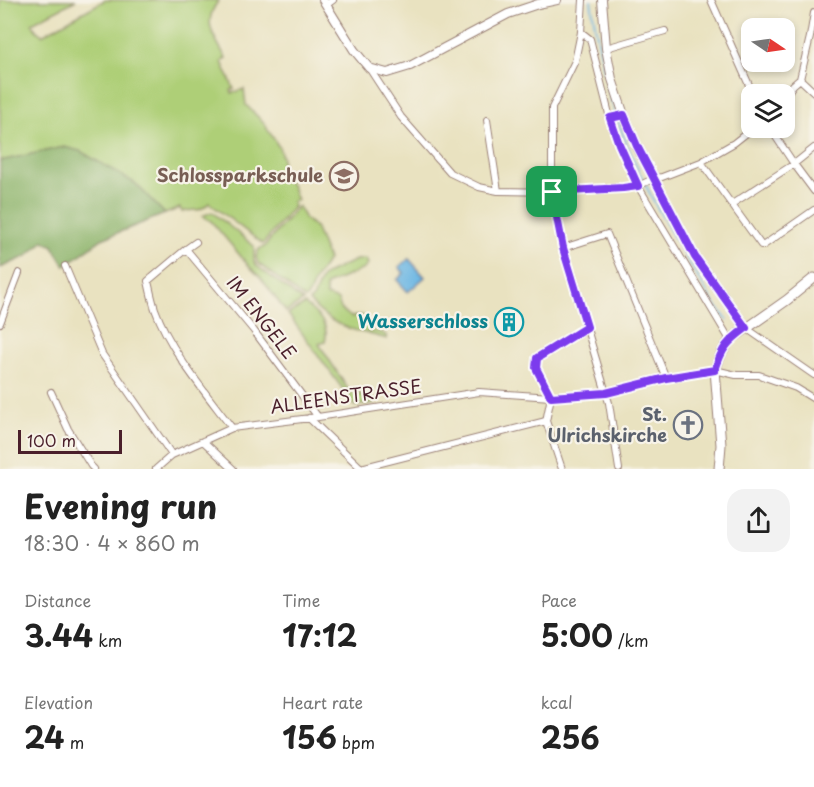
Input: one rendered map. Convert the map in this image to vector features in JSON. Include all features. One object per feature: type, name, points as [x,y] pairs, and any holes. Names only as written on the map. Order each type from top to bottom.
[{"type":"main road","points":[[719,469],[722,445],[715,370],[721,354],[730,340],[814,278]]},
{"type":"street","points":[[333,0],[324,3],[401,117],[450,173],[479,187],[498,191],[552,192],[623,188],[645,183],[701,162],[741,137]]},
{"type":"street","points":[[369,68],[387,73],[410,66],[508,14],[557,0]]},
{"type":"street","points":[[583,0],[581,32],[575,61],[552,108],[552,192],[563,248],[609,403],[619,469]]},
{"type":"street","points":[[602,0],[619,144],[746,328],[814,375]]},
{"type":"street","points":[[711,0],[749,84]]},
{"type":"street","points":[[795,84],[800,79],[814,13]]},
{"type":"street","points":[[606,48],[665,31]]},
{"type":"street","points":[[581,32],[590,39],[617,117],[637,146],[645,183],[730,340]]},
{"type":"street","points":[[800,79],[814,92]]},
{"type":"street","points":[[487,120],[498,191]]},
{"type":"street","points":[[777,138],[814,190]]},
{"type":"street","points":[[732,204],[794,164],[814,148]]},
{"type":"street","points":[[701,162],[761,245],[814,210]]},
{"type":"street","points":[[563,248],[607,234],[666,378]]},
{"type":"street","points":[[196,242],[148,281],[154,308],[165,333],[195,379],[232,428]]},
{"type":"street","name":"IM ENGELE","points":[[186,249],[254,331],[318,417]]},
{"type":"street","points":[[65,267],[102,354],[172,455]]},
{"type":"street","points":[[0,323],[19,273]]},
{"type":"street","points":[[562,469],[546,421],[551,397],[536,368],[537,358],[587,327]]},
{"type":"street","name":"ALLEENSTRASSE","points":[[156,469],[172,455],[232,428],[479,392],[551,397],[606,393],[666,378],[715,370],[736,375],[759,375],[796,388],[814,399]]},
{"type":"street","points":[[51,392],[68,429],[94,469]]},
{"type":"street","points":[[309,418],[362,469],[546,421]]},
{"type":"street","points":[[203,441],[233,469]]},
{"type":"green space","points":[[0,0],[76,0],[32,23],[42,35],[105,0],[219,0],[210,23],[226,58],[222,62],[234,89],[231,90],[232,93],[244,89],[246,105],[263,122],[279,147],[282,168],[297,200],[292,202],[294,206],[263,244],[209,203],[199,210],[182,212],[180,208],[165,214],[135,183],[64,147],[0,161]]},
{"type":"green space","points":[[64,147],[80,151],[135,183],[165,214],[102,239],[65,266],[53,246],[44,241],[27,256],[0,268],[0,161]]},
{"type":"green space","points":[[298,206],[305,219],[315,227],[328,259],[305,299],[258,263],[256,257],[259,249],[264,247]]},
{"type":"green space","points":[[212,212],[254,246],[254,261],[257,266],[303,301],[286,312],[261,278],[211,221],[202,216]]},
{"type":"green space","points":[[366,259],[368,264],[364,269],[326,285],[326,296],[338,300],[341,309],[351,317],[362,315],[370,324],[368,331],[382,333],[387,339],[336,323],[309,301],[313,298],[322,277],[356,260]]},
{"type":"green space","points":[[305,304],[324,325],[325,342],[319,344],[351,394],[359,393],[364,397],[370,397],[375,403],[355,406],[288,314]]},
{"type":"water","points":[[409,259],[425,277],[408,292],[397,280],[404,273],[399,267]]},
{"type":"waterway","points":[[591,0],[611,98],[624,138],[646,187],[673,235],[714,304],[727,320]]},
{"type":"place","name":"Schlossparkschule","points":[[344,176]]},
{"type":"place","name":"Wasserschloss","points":[[509,322]]},
{"type":"place","name":"St. Ulrichskirche","points":[[688,425]]},
{"type":"route","points":[[624,115],[637,146],[695,257],[746,328],[730,340],[715,370],[666,378],[606,393],[551,397],[536,368],[537,358],[587,327],[563,248],[552,192],[638,186],[610,118],[624,115]]}]
